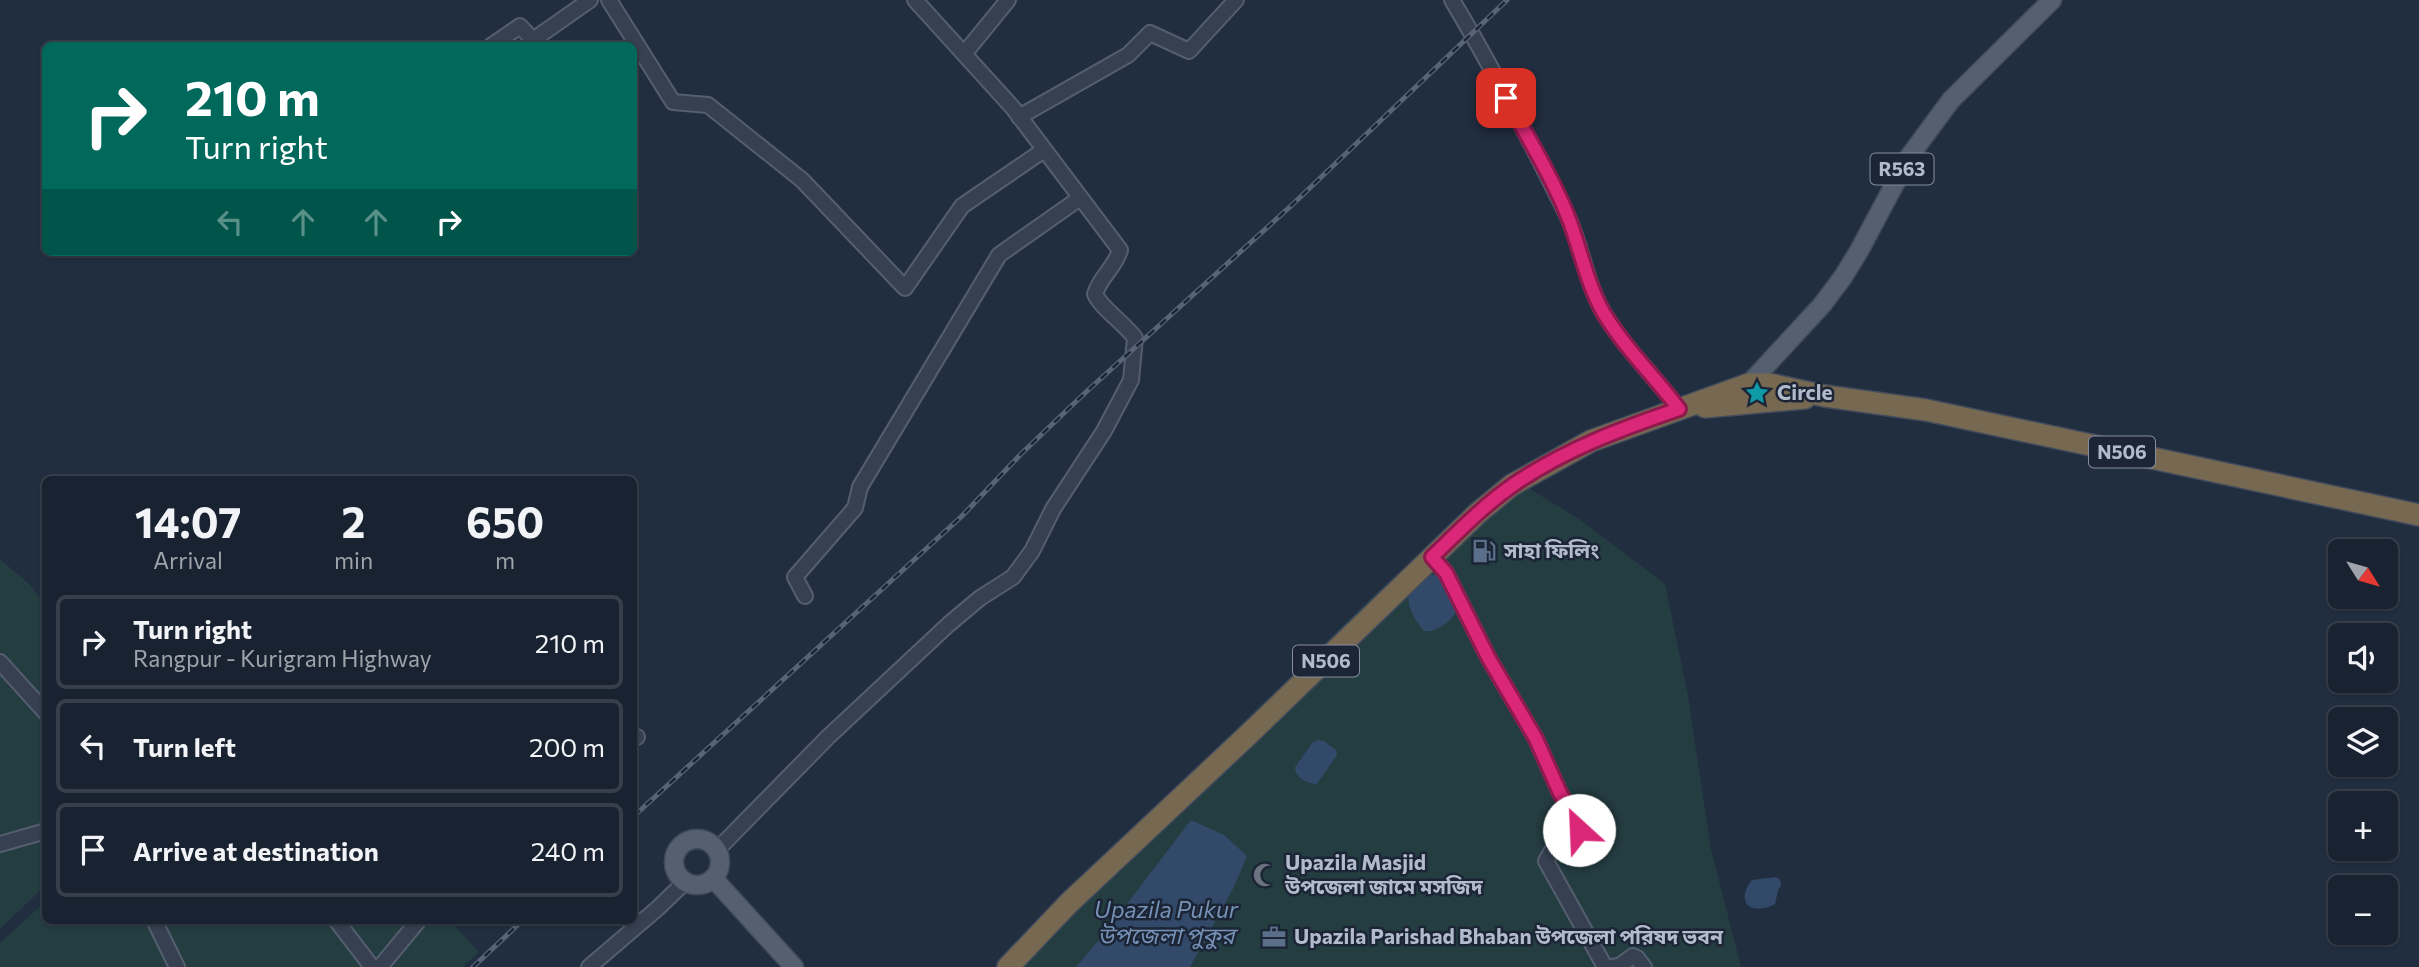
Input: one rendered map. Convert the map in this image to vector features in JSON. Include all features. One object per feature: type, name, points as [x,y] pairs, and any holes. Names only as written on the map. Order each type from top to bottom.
[{"type":"highway","name":"N506","points":[[1679,409],[1743,405],[1762,390]]},
{"type":"highway","name":"N506","points":[[1008,967],[1069,903],[1478,513],[1512,485],[1591,441],[1679,409],[1762,390],[1926,410],[2419,515]]},
{"type":"main road","name":"R563","points":[[1762,390],[1775,356],[1822,305],[1843,276],[1909,157],[1951,100],[2052,0]]},
{"type":"main road","points":[[706,840],[717,850],[720,865],[713,878],[700,885],[685,882],[680,877],[674,863],[675,855],[684,843],[706,840]]},
{"type":"main road","points":[[713,878],[794,967]]},
{"type":"street","points":[[497,42],[520,26],[533,40],[590,0]]},
{"type":"street","points":[[609,0],[635,42]]},
{"type":"street","points":[[717,850],[828,737],[949,624],[980,598],[1013,577],[1032,551],[1053,509],[1104,430],[1131,380],[1135,338],[1115,314],[1098,301],[1095,294],[1120,250],[1019,117],[915,0]]},
{"type":"street","points":[[964,54],[1008,0]]},
{"type":"street","points":[[1019,117],[1128,55],[1150,33],[1189,51],[1236,0]]},
{"type":"street","points":[[1456,5],[1569,220],[1592,291],[1603,312],[1622,341],[1679,409]]},
{"type":"street","points":[[637,45],[673,102],[708,105],[802,180],[905,288],[962,205],[1044,150]]},
{"type":"street","points":[[805,596],[795,577],[855,508],[860,487],[999,255],[1080,198]]},
{"type":"street","points":[[1432,557],[1452,583],[1488,657],[1536,739],[1560,793],[1578,822],[1579,830],[1551,852],[1546,861],[1605,967]]},
{"type":"street","points":[[0,662],[42,709]]},
{"type":"street","points":[[0,844],[42,832]]},
{"type":"street","points":[[589,967],[685,882]]},
{"type":"street","points":[[156,924],[177,967]]},
{"type":"street","points":[[340,924],[372,967]]},
{"type":"street","points":[[380,967],[416,924]]},
{"type":"street","points":[[1611,967],[1619,966],[1635,957],[1644,967]]},
{"type":"green space","points":[[1509,476],[1579,519],[1665,584],[1688,696],[1711,849],[1741,967],[997,967],[1063,897],[1385,585]]},
{"type":"green space","points":[[0,559],[30,585],[42,600],[42,889],[0,929]]},
{"type":"green space","points":[[42,905],[42,924],[453,924],[479,952],[462,967],[0,967],[0,943]]},
{"type":"water","points":[[1436,574],[1449,592],[1456,612],[1442,626],[1424,631],[1412,613],[1409,597],[1416,584]]},
{"type":"water","points":[[1318,740],[1336,750],[1337,755],[1317,784],[1303,780],[1295,767],[1313,742]]},
{"type":"water","name":"Upazila Pukur উপজেলা পুকুর","points":[[1191,820],[1224,835],[1247,856],[1234,887],[1190,967],[1076,967],[1104,934]]},
{"type":"water","points":[[1776,877],[1781,886],[1775,904],[1759,909],[1748,905],[1745,895],[1752,880]]},
{"type":"railway","points":[[637,813],[962,516],[1021,454],[1086,392],[1293,204],[1507,0]]},
{"type":"railway","points":[[473,967],[519,924]]},
{"type":"place","name":"Circle","points":[[1757,393]]},
{"type":"place","name":"সাহা ফিলিং","points":[[1484,551]]},
{"type":"place","name":"Upazila Masjid উপজেলা জামে মসজিদ","points":[[1265,875]]},
{"type":"place","name":"Upazila Parishad Bhaban উপজেলা পরিষদ ভবন","points":[[1274,937]]},
{"type":"route","points":[[1506,98],[1569,220],[1584,270],[1603,312],[1622,341],[1679,409],[1591,441],[1512,485],[1432,557],[1446,573],[1488,657],[1536,739],[1560,793],[1578,822],[1579,830]]}]
